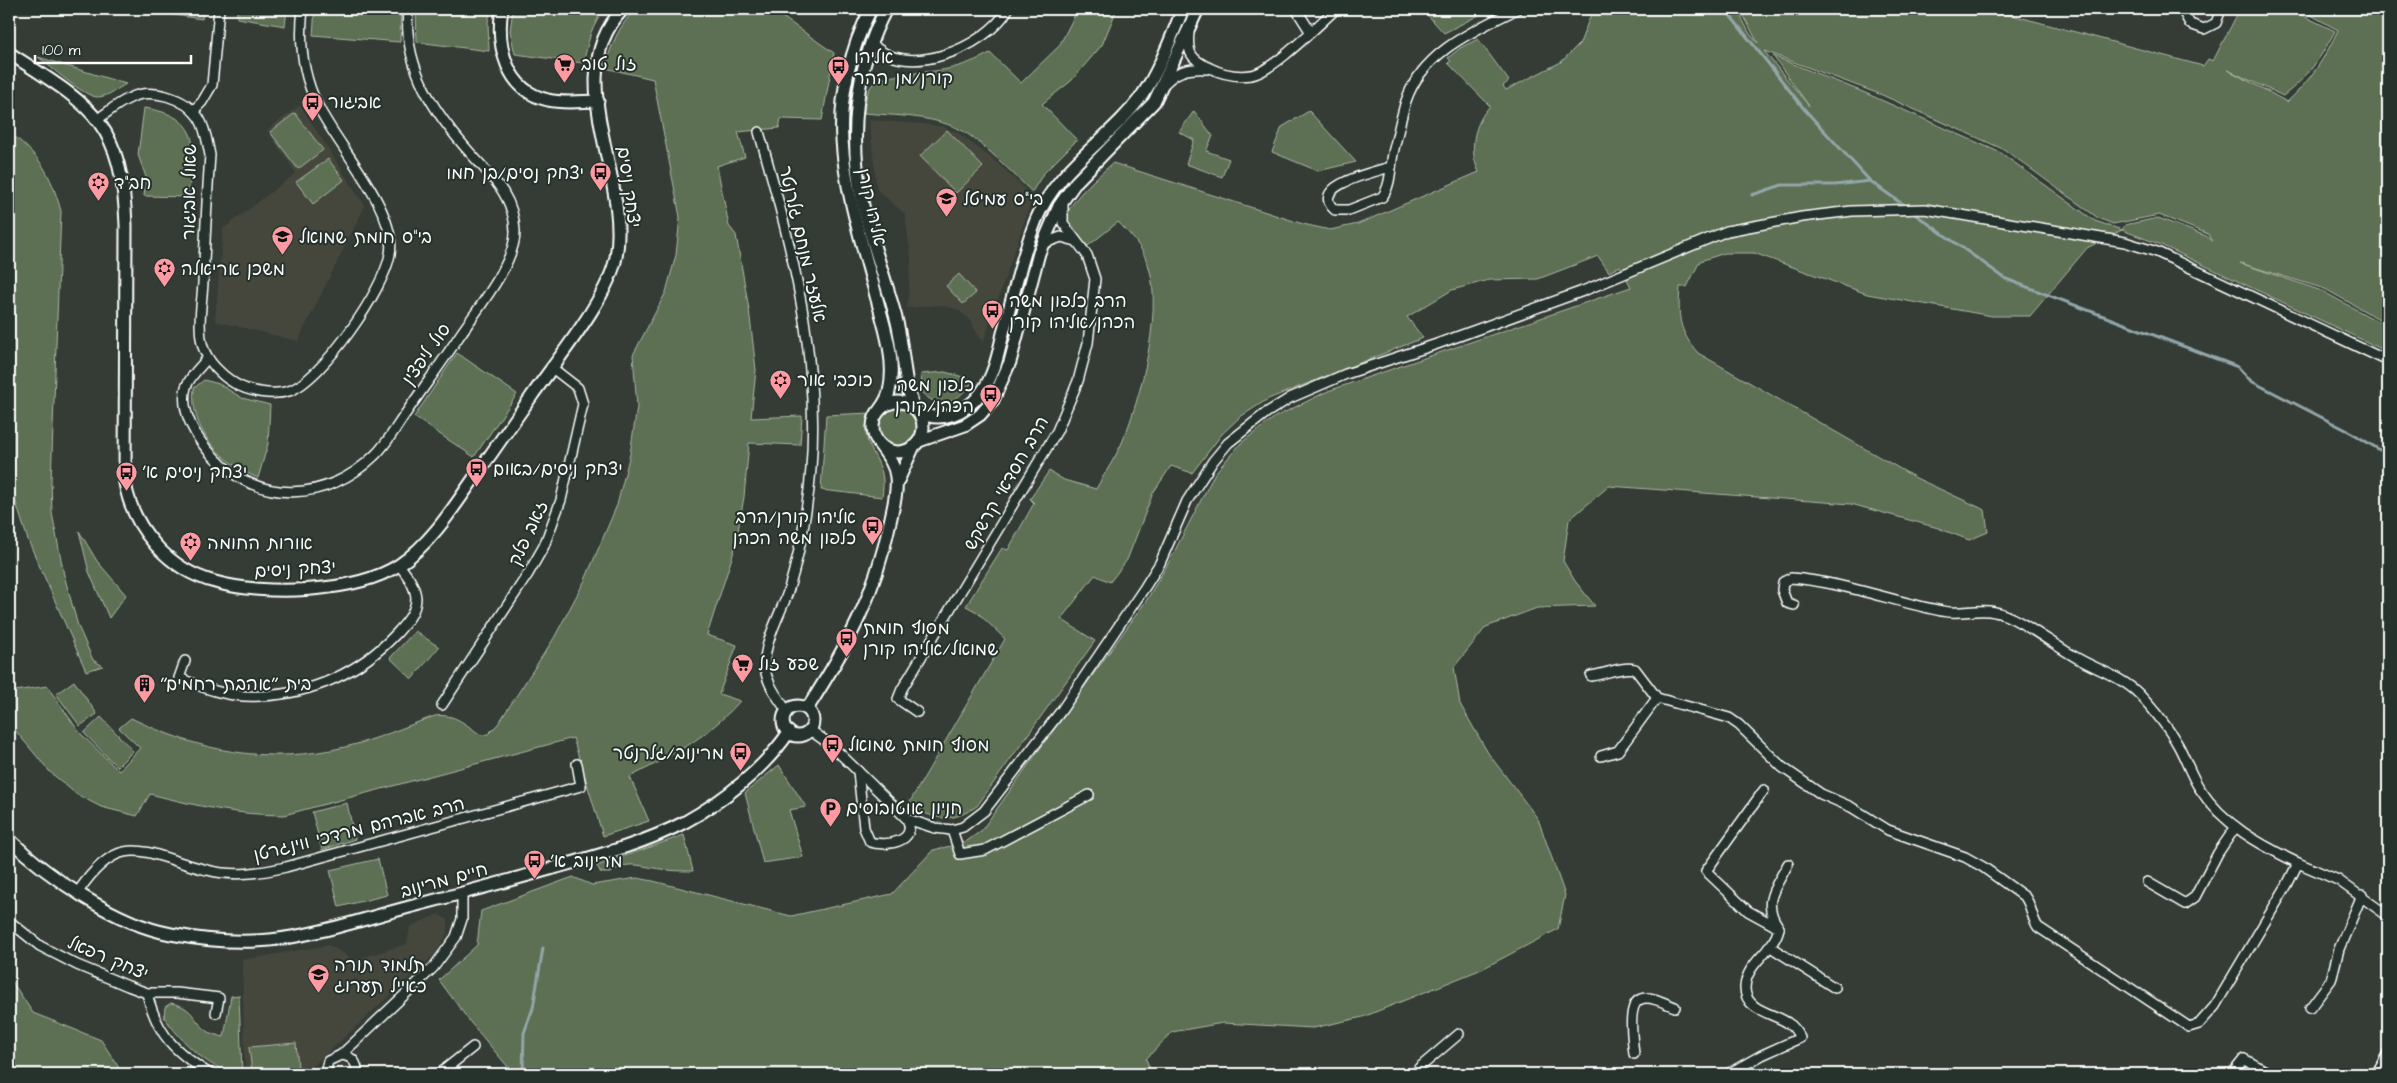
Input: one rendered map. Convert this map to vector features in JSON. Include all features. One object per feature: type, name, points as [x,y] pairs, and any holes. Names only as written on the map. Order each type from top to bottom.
[{"type":"street","points":[[98,119],[130,97],[141,94],[167,97],[193,111],[202,102],[212,85],[219,9]]},
{"type":"street","name":"שאול אביגור","points":[[193,111],[203,126],[210,154],[201,308],[203,346],[208,358],[218,371],[243,388],[266,392],[289,391],[312,374],[348,334],[379,286],[387,268],[391,239],[388,225],[378,203],[316,104],[307,78],[301,44],[303,9]]},
{"type":"street","name":"סול ליפצין","points":[[208,358],[189,381],[185,401],[188,417],[194,431],[215,459],[238,478],[265,490],[287,493],[330,486],[355,472],[376,454],[454,344],[508,260],[515,232],[509,202],[502,188],[443,118],[422,86],[409,48],[408,9]]},
{"type":"street","points":[[502,9],[501,51],[508,68],[523,86],[538,97],[554,102],[598,101]]},
{"type":"street","name":"יצחק ניסים","points":[[9,53],[79,99],[98,119],[111,141],[119,160],[125,197],[125,483],[128,502],[142,529],[164,553],[193,573],[207,580],[240,588],[284,590],[350,583],[367,579],[399,565],[421,546],[450,512],[596,304],[616,259],[619,229],[598,101],[596,68],[598,51],[604,34],[623,9]]},
{"type":"street","name":"אליהו קורן","points":[[871,9],[861,30],[849,74],[843,108],[842,140],[847,179],[884,326],[889,355],[889,391],[887,399],[878,412]]},
{"type":"street","name":"אליהו קורן","points":[[886,9],[871,42],[856,110],[857,159],[862,201],[897,323],[907,385],[916,410]]},
{"type":"street","points":[[871,42],[879,51],[896,58],[929,59],[967,45],[983,36],[997,24],[1008,9]]},
{"type":"street","points":[[896,487],[894,469],[878,444],[872,428],[878,412],[883,407],[895,402],[908,404],[927,416],[946,417],[966,408],[982,392],[996,358],[1026,249],[1047,199],[1066,173],[1143,94],[1183,9]]},
{"type":"street","points":[[878,444],[884,449],[898,453],[965,424],[980,414],[993,400],[1010,362],[1042,244],[1049,225],[1064,198],[1078,180],[1154,102],[1198,9]]},
{"type":"street","points":[[1296,9],[1310,31]]},
{"type":"street","points":[[1164,83],[1181,71],[1192,68],[1212,69],[1235,75],[1252,75],[1261,72],[1336,9]]},
{"type":"street","points":[[1390,167],[1340,183],[1332,190],[1328,202],[1331,207],[1335,210],[1349,210],[1382,197],[1389,184],[1390,167],[1406,100],[1423,70],[1447,48],[1517,9]]},
{"type":"street","points":[[2182,9],[2190,24],[2204,29],[2216,23],[2221,9]]},
{"type":"street","points":[[1189,29],[1188,48],[1193,57],[1212,69]]},
{"type":"street","name":"אלעזר מנחם גלרנטר","points":[[759,132],[781,208],[798,279],[806,320],[811,380],[812,440],[807,509],[793,572],[769,644],[765,666],[770,685],[787,711]]},
{"type":"street","name":"הרב חסדאי קרשקש","points":[[917,712],[898,699],[902,689],[1057,431],[1078,381],[1088,343],[1094,294],[1092,267],[1082,246],[1063,223],[1064,198]]},
{"type":"street","points":[[810,730],[832,745],[907,818],[927,827],[952,830],[963,827],[984,811],[1061,711],[1148,583],[1160,563],[1187,501],[1200,480],[1228,442],[1245,427],[1290,398],[1346,374],[1565,298],[1728,231],[1802,217],[1892,208],[1925,209],[2060,233],[2125,242],[2157,252],[2388,361]]},
{"type":"street","points":[[1042,244],[1061,237],[1072,239],[1082,246]]},
{"type":"street","name":"זאב פלק","points":[[442,705],[528,574],[544,546],[559,508],[583,404],[578,388],[552,367]]},
{"type":"street","points":[[808,709],[835,667],[864,609],[888,534],[896,487],[923,424],[916,410]]},
{"type":"street","points":[[185,660],[179,678],[226,695],[261,696],[284,693],[328,682],[351,672],[370,658],[400,630],[412,613],[416,603],[413,585],[399,565]]},
{"type":"street","points":[[1794,605],[1787,603],[1782,590],[1784,582],[1790,578],[1856,588],[1944,612],[1995,612],[2019,623],[2077,658],[2125,683],[2138,694],[2164,724],[2178,745],[2199,789],[2235,828],[2258,843],[2338,880],[2362,895],[2388,916]]},
{"type":"street","points":[[1591,676],[1606,674],[1626,667],[1636,669],[1657,698],[1729,718],[1739,725],[1782,767],[1821,794],[1851,807],[1888,830],[1965,857],[1983,867],[2025,897],[2030,904],[2033,920],[2038,927],[2189,1027],[2199,1024],[2215,1006],[2288,885],[2298,863]]},
{"type":"street","points":[[1601,756],[1618,751],[1657,698]]},
{"type":"street","points":[[797,706],[808,709],[813,719],[810,730],[800,735],[789,732],[784,722],[787,711],[797,706]]},
{"type":"street","name":"חיים מרינוב","points":[[9,839],[38,865],[123,919],[152,930],[193,937],[269,940],[303,934],[611,852],[676,826],[703,811],[737,786],[768,757],[789,732]]},
{"type":"street","name":"הרב אברהם מרדכי ווינגרטן","points":[[78,892],[90,874],[101,863],[132,850],[157,854],[208,871],[226,874],[244,874],[286,868],[582,786],[577,764]]},
{"type":"street","points":[[858,771],[864,828],[870,842],[890,845],[900,840],[908,833],[910,825],[907,818]]},
{"type":"street","points":[[1764,790],[1706,871],[1748,911],[1779,928]]},
{"type":"street","points":[[952,830],[960,854],[985,850],[1089,795]]},
{"type":"street","points":[[2147,882],[2185,904],[2195,897],[2218,853],[2235,828]]},
{"type":"street","points":[[1779,928],[1770,914],[1769,905],[1788,864]]},
{"type":"street","points":[[325,1074],[328,1061],[341,1055],[434,968],[456,937],[462,919],[462,893]]},
{"type":"street","points":[[2310,1008],[2331,980],[2340,949],[2362,895]]},
{"type":"street","name":"יצחק רפאל","points":[[9,920],[47,950],[94,972],[147,993],[177,992],[219,998],[216,1013]]},
{"type":"street","points":[[1728,1074],[1762,1055],[1800,1038],[1788,1022],[1761,1010],[1750,1002],[1746,996],[1747,978],[1752,967],[1769,946],[1779,928]]},
{"type":"street","points":[[1769,946],[1835,988]]},
{"type":"street","points":[[147,993],[157,1023],[168,1041],[189,1061],[210,1074]]},
{"type":"street","points":[[1634,1054],[1631,1021],[1636,1002],[1647,998],[1675,1007]]},
{"type":"street","points":[[1419,1068],[1429,1061],[1446,1043],[1459,1034]]},
{"type":"street","points":[[438,1074],[473,1048]]},
{"type":"street","points":[[341,1055],[351,1058],[355,1062],[357,1074]]},
{"type":"street","points":[[2378,1074],[2388,1056]]},
{"type":"street","points":[[2232,1074],[2244,1059],[2271,1074]]},
{"type":"shaded area","points":[[300,105],[365,206],[298,341],[215,321],[223,229],[296,173],[267,130]]},
{"type":"shaded area","points":[[869,120],[924,124],[943,127],[957,132],[994,160],[1033,196],[983,343],[969,319],[957,309],[938,305],[907,308],[911,258],[905,214],[877,190]]},
{"type":"shaded area","name":"תלמוד תורה כאייל תערוג","points":[[438,914],[448,920],[448,926],[447,934],[435,954],[311,1068],[297,1074],[245,1074],[242,960],[329,945],[354,960],[407,944],[410,927]]},
{"type":"green space","points":[[133,9],[204,9],[202,19]]},
{"type":"green space","points":[[237,9],[287,9],[285,26],[237,18]]},
{"type":"green space","points":[[315,9],[401,9],[400,42],[313,35]]},
{"type":"green space","points":[[416,9],[491,9],[488,22],[489,51],[417,42]]},
{"type":"green space","points":[[513,9],[581,9],[599,17],[591,32],[583,63],[515,54],[510,31]]},
{"type":"green space","points":[[635,9],[771,9],[834,53],[822,120],[781,119],[779,128],[738,132],[745,157],[717,166],[729,226],[736,235],[749,309],[756,370],[751,418],[802,416],[800,445],[749,443],[744,497],[735,548],[707,635],[737,645],[719,694],[740,701],[728,714],[689,745],[630,777],[649,821],[603,836],[573,738],[284,815],[266,815],[217,809],[150,794],[137,816],[101,807],[76,794],[50,772],[9,723],[9,692],[47,686],[80,733],[119,771],[140,748],[119,728],[131,718],[157,730],[209,747],[262,755],[289,755],[345,747],[379,737],[435,716],[454,718],[481,735],[488,734],[498,724],[554,638],[585,580],[617,505],[630,454],[637,407],[633,355],[666,292],[676,255],[680,217],[653,79],[605,68],[616,36],[624,22]]},
{"type":"green space","points":[[1078,9],[1117,9],[1102,45],[1071,81],[1042,104],[1077,140],[1043,174],[1032,192],[987,149],[959,129],[936,121],[864,113],[869,90],[879,80],[897,75],[953,68],[990,53],[1021,83],[1059,46]]},
{"type":"green space","points":[[1422,9],[1484,9],[1485,12],[1444,33]]},
{"type":"green space","points":[[1593,9],[1737,9],[1750,34],[1758,43],[1740,9],[1989,9],[2203,66],[2208,59],[2213,61],[2240,9],[2289,9],[2335,31],[2319,59],[2300,82],[2283,96],[2228,70],[2287,102],[2316,69],[2338,30],[2300,9],[2388,9],[2388,324],[2325,289],[2240,263],[2322,291],[2388,327],[2388,352],[2159,244],[2122,230],[2087,248],[2030,316],[1992,316],[1867,294],[1754,253],[1725,253],[1700,261],[1687,287],[1680,287],[1679,306],[1683,330],[1698,353],[1916,478],[1985,510],[1988,532],[1969,540],[1938,528],[1851,504],[1609,486],[1569,520],[1563,561],[1575,581],[1595,606],[1537,608],[1486,627],[1454,667],[1460,704],[1488,753],[1538,819],[1565,895],[1558,929],[1482,969],[1363,1017],[1313,1028],[1223,1023],[1172,1032],[1146,1059],[1152,1074],[514,1074],[470,1022],[439,980],[477,945],[481,911],[573,877],[592,885],[637,878],[791,916],[892,894],[933,850],[964,843],[981,831],[1146,601],[1169,562],[1215,473],[1241,443],[1275,417],[1328,391],[1631,287],[1620,266],[1609,272],[1598,256],[1538,279],[1489,280],[1452,290],[1407,317],[1423,338],[1268,399],[1240,417],[1222,434],[1192,473],[1171,466],[1153,493],[1127,560],[1110,582],[1095,575],[1061,619],[1095,641],[977,806],[959,816],[951,818],[935,817],[908,805],[1005,639],[977,612],[966,606],[1002,548],[1008,550],[1034,503],[1030,499],[1049,471],[1064,480],[1096,489],[1121,445],[1143,377],[1149,350],[1153,297],[1151,274],[1142,250],[1118,222],[1088,246],[1073,232],[1067,223],[1070,208],[1092,182],[1113,163],[1303,224],[1330,230],[1358,224],[1479,172],[1474,155],[1474,137],[1480,120],[1490,106],[1448,63],[1451,61],[1448,58],[1460,48],[1478,39],[1509,81],[1503,86],[1506,90],[1561,62],[1580,43]],"holes":[[[1764,51],[1882,95],[2005,150],[2098,218],[2113,224],[2159,215],[2208,234],[2213,241],[2206,236],[2158,218],[2125,225],[2122,230],[2095,221],[2001,153],[1863,92],[1773,56],[1809,106]]]},
{"type":"green space","points":[[38,57],[126,84],[105,96],[97,97],[75,86]]},
{"type":"green space","points":[[144,108],[163,112],[177,119],[186,127],[191,138],[193,150],[193,164],[187,197],[144,196],[146,177],[138,155]]},
{"type":"green space","points":[[1194,111],[1213,136],[1206,151],[1229,159],[1222,177],[1186,164],[1194,140],[1179,132]]},
{"type":"green space","points":[[1309,111],[1356,162],[1318,171],[1272,152],[1282,127]]},
{"type":"green space","points":[[295,113],[323,150],[298,169],[270,132]]},
{"type":"green space","points":[[947,130],[983,167],[956,193],[920,156]]},
{"type":"green space","points":[[9,132],[29,149],[43,166],[53,186],[61,211],[51,481],[52,513],[64,575],[78,626],[93,660],[103,666],[86,671],[28,540],[9,481]]},
{"type":"green space","points":[[328,159],[344,180],[313,204],[296,182]]},
{"type":"green space","points":[[959,274],[976,293],[963,304],[946,286]]},
{"type":"green space","points":[[457,353],[517,394],[474,457],[414,417]]},
{"type":"green space","points":[[945,372],[974,380],[950,402],[937,402],[922,393],[921,374]]},
{"type":"green space","points":[[204,380],[219,384],[242,398],[270,405],[268,444],[258,478],[232,464],[211,443],[203,431],[197,418],[194,388]]},
{"type":"green space","points":[[902,407],[909,410],[915,416],[918,427],[917,435],[909,444],[902,447],[894,447],[887,444],[879,435],[878,423],[881,416],[890,408]]},
{"type":"green space","points":[[870,413],[866,430],[867,438],[882,473],[882,497],[821,490],[826,415]]},
{"type":"green space","points":[[79,531],[97,561],[126,595],[109,618],[89,572]]},
{"type":"green space","points":[[415,631],[439,647],[412,679],[390,658]]},
{"type":"green space","points":[[74,681],[97,714],[80,726],[56,694]]},
{"type":"green space","points":[[101,717],[133,751],[117,767],[84,733]]},
{"type":"green space","points":[[779,765],[806,807],[789,810],[803,857],[763,863],[745,793]]},
{"type":"green space","points":[[347,803],[355,839],[322,850],[312,812]]},
{"type":"green space","points":[[684,835],[693,871],[629,865],[623,866],[611,873],[601,873],[597,866]]},
{"type":"green space","points":[[378,859],[387,895],[339,907],[330,870]]},
{"type":"green space","points":[[9,977],[33,1013],[101,1040],[123,1074],[9,1074]]},
{"type":"green space","points":[[239,995],[242,1074],[219,1068],[208,1062],[179,1036],[164,1017],[165,1007],[171,1003],[179,1005],[189,1011],[203,1028],[224,1037],[231,996]]},
{"type":"green space","points":[[296,1043],[298,1067],[252,1072],[249,1047]]},
{"type":"waterway","points":[[1725,9],[1805,110],[1870,181]]},
{"type":"waterway","points":[[1752,195],[1782,185],[1835,185],[1870,181],[1905,206]]},
{"type":"waterway","points":[[1912,212],[2006,279],[2238,367],[2251,381],[2352,433],[2388,455]]},
{"type":"waterway","points":[[523,1074],[524,1033],[533,1008],[543,948]]},
{"type":"place","name":"זול טוב","points":[[565,83]]},
{"type":"place","name":"אליהו קורן/מן ההר","points":[[838,86]]},
{"type":"place","name":"אביגור","points":[[312,121]]},
{"type":"place","name":"יצחק נסים/בן חמו","points":[[600,192]]},
{"type":"place","name":"חב\"ד","points":[[98,202]]},
{"type":"place","name":"בי\"ס עמיטל","points":[[947,218]]},
{"type":"place","name":"בי\"ס חומת שמואל","points":[[283,256]]},
{"type":"place","name":"משכן אריאלה","points":[[165,288]]},
{"type":"place","name":"הרב כלפון משה הכהן/אליהו קורן","points":[[993,330]]},
{"type":"place","name":"כוכבי אור","points":[[781,399]]},
{"type":"place","name":"כלפון משה הכהן/קורן","points":[[990,414]]},
{"type":"place","name":"יצחק ניסים/באום","points":[[477,488]]},
{"type":"place","name":"יצחק ניסים א׳","points":[[126,491]]},
{"type":"place","name":"אליהו קורן/הרב כלפון משה הכהן","points":[[872,546]]},
{"type":"place","name":"אורות החומה","points":[[191,562]]},
{"type":"place","name":"מסוף חומת שמואל/אליהו קורן","points":[[847,657]]},
{"type":"place","name":"שפע זול","points":[[742,683]]},
{"type":"place","name":"בית ״אהבת רחמים״","points":[[144,703]]},
{"type":"place","name":"מסוף חומת שמואל","points":[[832,764]]},
{"type":"place","name":"מרינוב/גלרנטר","points":[[740,772]]},
{"type":"place","name":"חניון אוטובוסים","points":[[830,827]]},
{"type":"place","name":"מרינוב א׳","points":[[534,880]]},
{"type":"place","name":"תלמוד תורה כאייל תערוג","points":[[318,994]]}]
